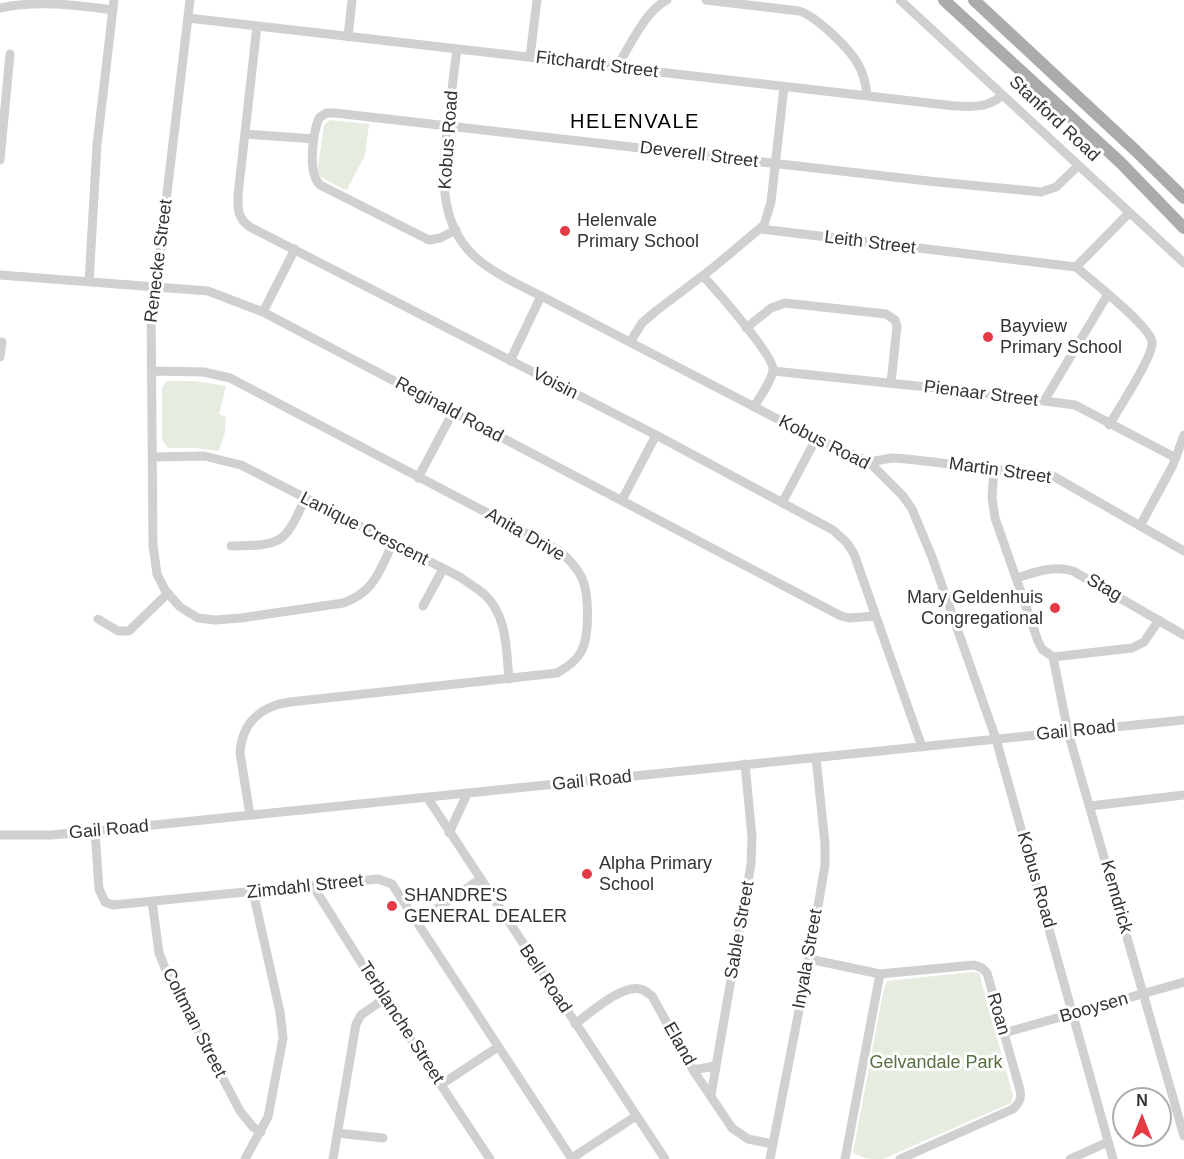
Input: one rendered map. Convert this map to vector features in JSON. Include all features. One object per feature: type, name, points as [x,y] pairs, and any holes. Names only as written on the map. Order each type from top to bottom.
[{"type":"main road","name":"Stanford Road","points":[[944,0],[1121,164],[1184,228]]},
{"type":"main road","name":"Stanford Road","points":[[974,0],[1184,198]]},
{"type":"street","points":[[89,282],[98,145],[114,0]]},
{"type":"street","name":"Renecke Street","points":[[190,0],[156,286],[151,306],[155,567],[160,581],[180,607],[198,618],[215,620],[241,618],[344,603],[367,591],[393,543]]},
{"type":"street","points":[[348,37],[352,0]]},
{"type":"street","points":[[530,57],[537,0]]},
{"type":"street","points":[[617,67],[650,14],[660,3],[667,0]]},
{"type":"street","points":[[706,0],[799,11],[813,17],[857,62],[864,78],[867,96]]},
{"type":"street","name":"Stanford Road","points":[[900,0],[1184,263]]},
{"type":"street","points":[[0,8],[18,3],[42,1],[113,10]]},
{"type":"street","name":"Fitchardt Street","points":[[188,18],[784,87],[978,107],[996,101],[1003,95]]},
{"type":"street","name":"Voisin","points":[[257,26],[238,214],[241,219],[250,226],[656,435],[833,530],[848,543],[854,555],[922,747]]},
{"type":"street","name":"Kobus Road","points":[[457,49],[443,186],[445,201],[456,230],[468,249],[488,266],[541,296],[816,439],[869,462],[903,496],[918,520],[996,739],[1113,1159]]},
{"type":"street","points":[[0,160],[10,54]]},
{"type":"street","points":[[630,342],[642,323],[761,229],[769,212],[784,87]]},
{"type":"street","name":"Deverell Street","points":[[456,230],[429,240],[320,185],[315,180],[312,170],[314,139],[320,118],[330,113],[1041,192],[1056,187],[1078,166]]},
{"type":"street","points":[[245,134],[314,139]]},
{"type":"street","points":[[1109,424],[1153,344],[1150,334],[1076,267],[1129,213]]},
{"type":"street","name":"Leith Street","points":[[761,229],[1076,267]]},
{"type":"street","points":[[263,312],[295,249]]},
{"type":"street","name":"Reginald Road","points":[[0,275],[208,291],[263,312],[842,616],[849,618],[876,616]]},
{"type":"street","points":[[703,276],[764,351],[773,370],[754,407]]},
{"type":"street","points":[[1044,401],[1108,294]]},
{"type":"street","points":[[510,361],[541,296]]},
{"type":"street","points":[[746,328],[780,303],[886,314],[895,320],[897,326],[891,384]]},
{"type":"street","points":[[0,357],[2,342]]},
{"type":"street","name":"Pienaar Street","points":[[773,370],[1075,405],[1176,458]]},
{"type":"street","name":"Anita Drive","points":[[152,372],[204,372],[230,378],[558,550],[569,559],[582,579],[587,599],[587,621],[581,652],[574,661],[557,673],[290,702],[277,704],[256,714],[249,723],[241,742],[240,753],[250,815]]},
{"type":"street","points":[[418,478],[453,412]]},
{"type":"street","points":[[622,500],[656,435]]},
{"type":"street","points":[[1140,526],[1176,458],[1184,435]]},
{"type":"street","points":[[782,503],[816,439]]},
{"type":"street","name":"Lanique Crescent","points":[[153,457],[194,456],[225,460],[249,469],[460,577],[484,594],[494,605],[503,625],[509,679]]},
{"type":"street","name":"Martin Street","points":[[869,462],[898,458],[1053,476],[1184,551]]},
{"type":"street","points":[[994,468],[993,510],[1042,649],[1053,657],[1132,648],[1144,642],[1159,621]]},
{"type":"street","points":[[231,546],[258,545],[281,540],[293,525],[305,499]]},
{"type":"street","name":"Stag","points":[[1017,578],[1047,569],[1064,568],[1073,571],[1184,634]]},
{"type":"street","points":[[423,606],[443,569]]},
{"type":"street","points":[[98,619],[118,631],[129,631],[168,593]]},
{"type":"street","name":"Kemdrick","points":[[1053,657],[1068,732],[1184,1136]]},
{"type":"street","name":"Gail Road","points":[[0,835],[51,835],[95,831],[1184,720]]},
{"type":"street","name":"Inyala Street","points":[[770,1159],[809,959],[825,854],[816,757]]},
{"type":"street","name":"Sable Street","points":[[711,1095],[752,864],[752,837],[745,764]]},
{"type":"street","points":[[449,832],[467,794]]},
{"type":"street","points":[[1090,806],[1184,795]]},
{"type":"street","name":"Bell Road","points":[[427,797],[574,1024],[665,1159]]},
{"type":"street","name":"Zimdahl Street","points":[[95,831],[99,889],[105,902],[113,905],[378,879],[392,885],[572,1159]]},
{"type":"street","points":[[417,922],[479,879]]},
{"type":"street","name":"Terblanche Street","points":[[314,886],[384,999],[490,1159]]},
{"type":"street","points":[[245,1159],[268,1117],[277,1074],[282,1027],[253,892]]},
{"type":"street","name":"Coltman Street","points":[[153,901],[159,953],[165,968],[240,1111],[253,1127],[261,1132]]},
{"type":"street","name":"Roan","points":[[809,959],[880,974],[968,965],[978,966],[987,974],[1020,1090],[1018,1105],[900,1159]]},
{"type":"street","points":[[845,1159],[880,974]]},
{"type":"street","name":"Booysen","points":[[1004,1033],[1184,982]]},
{"type":"street","name":"Eland","points":[[574,1024],[618,994],[628,989],[642,989],[652,996],[693,1070],[736,1132],[748,1139],[773,1144]]},
{"type":"street","points":[[333,1159],[356,1023],[361,1015],[384,999]]},
{"type":"street","points":[[442,1084],[498,1047]]},
{"type":"street","points":[[693,1070],[715,1066]]},
{"type":"street","points":[[572,1159],[636,1116]]},
{"type":"street","points":[[337,1132],[383,1138]]},
{"type":"street","points":[[1070,1159],[1108,1142]]},
{"type":"green space","points":[[330,120],[369,124],[365,155],[347,190],[319,176],[318,167],[324,125]]},
{"type":"green space","points":[[167,381],[195,381],[226,386],[219,414],[226,417],[225,432],[219,451],[168,448],[162,440],[162,387]]},
{"type":"green space","name":"Gelvandale Park","points":[[979,973],[980,976],[1013,1096],[1011,1103],[883,1159],[867,1158],[856,1154],[853,1152],[887,981]]},
{"type":"place","name":"Helenvale Primary School","points":[[565,231]]},
{"type":"place","name":"Bayview Primary School","points":[[988,337]]},
{"type":"place","name":"Mary Geldenhuis Congregational","points":[[1055,608]]},
{"type":"place","name":"Alpha Primary School","points":[[587,874]]},
{"type":"place","name":"SHANDRE'S GENERAL DEALER","points":[[392,906]]},
{"type":"district","name":"HELENVALE","points":[[635,122]]}]
